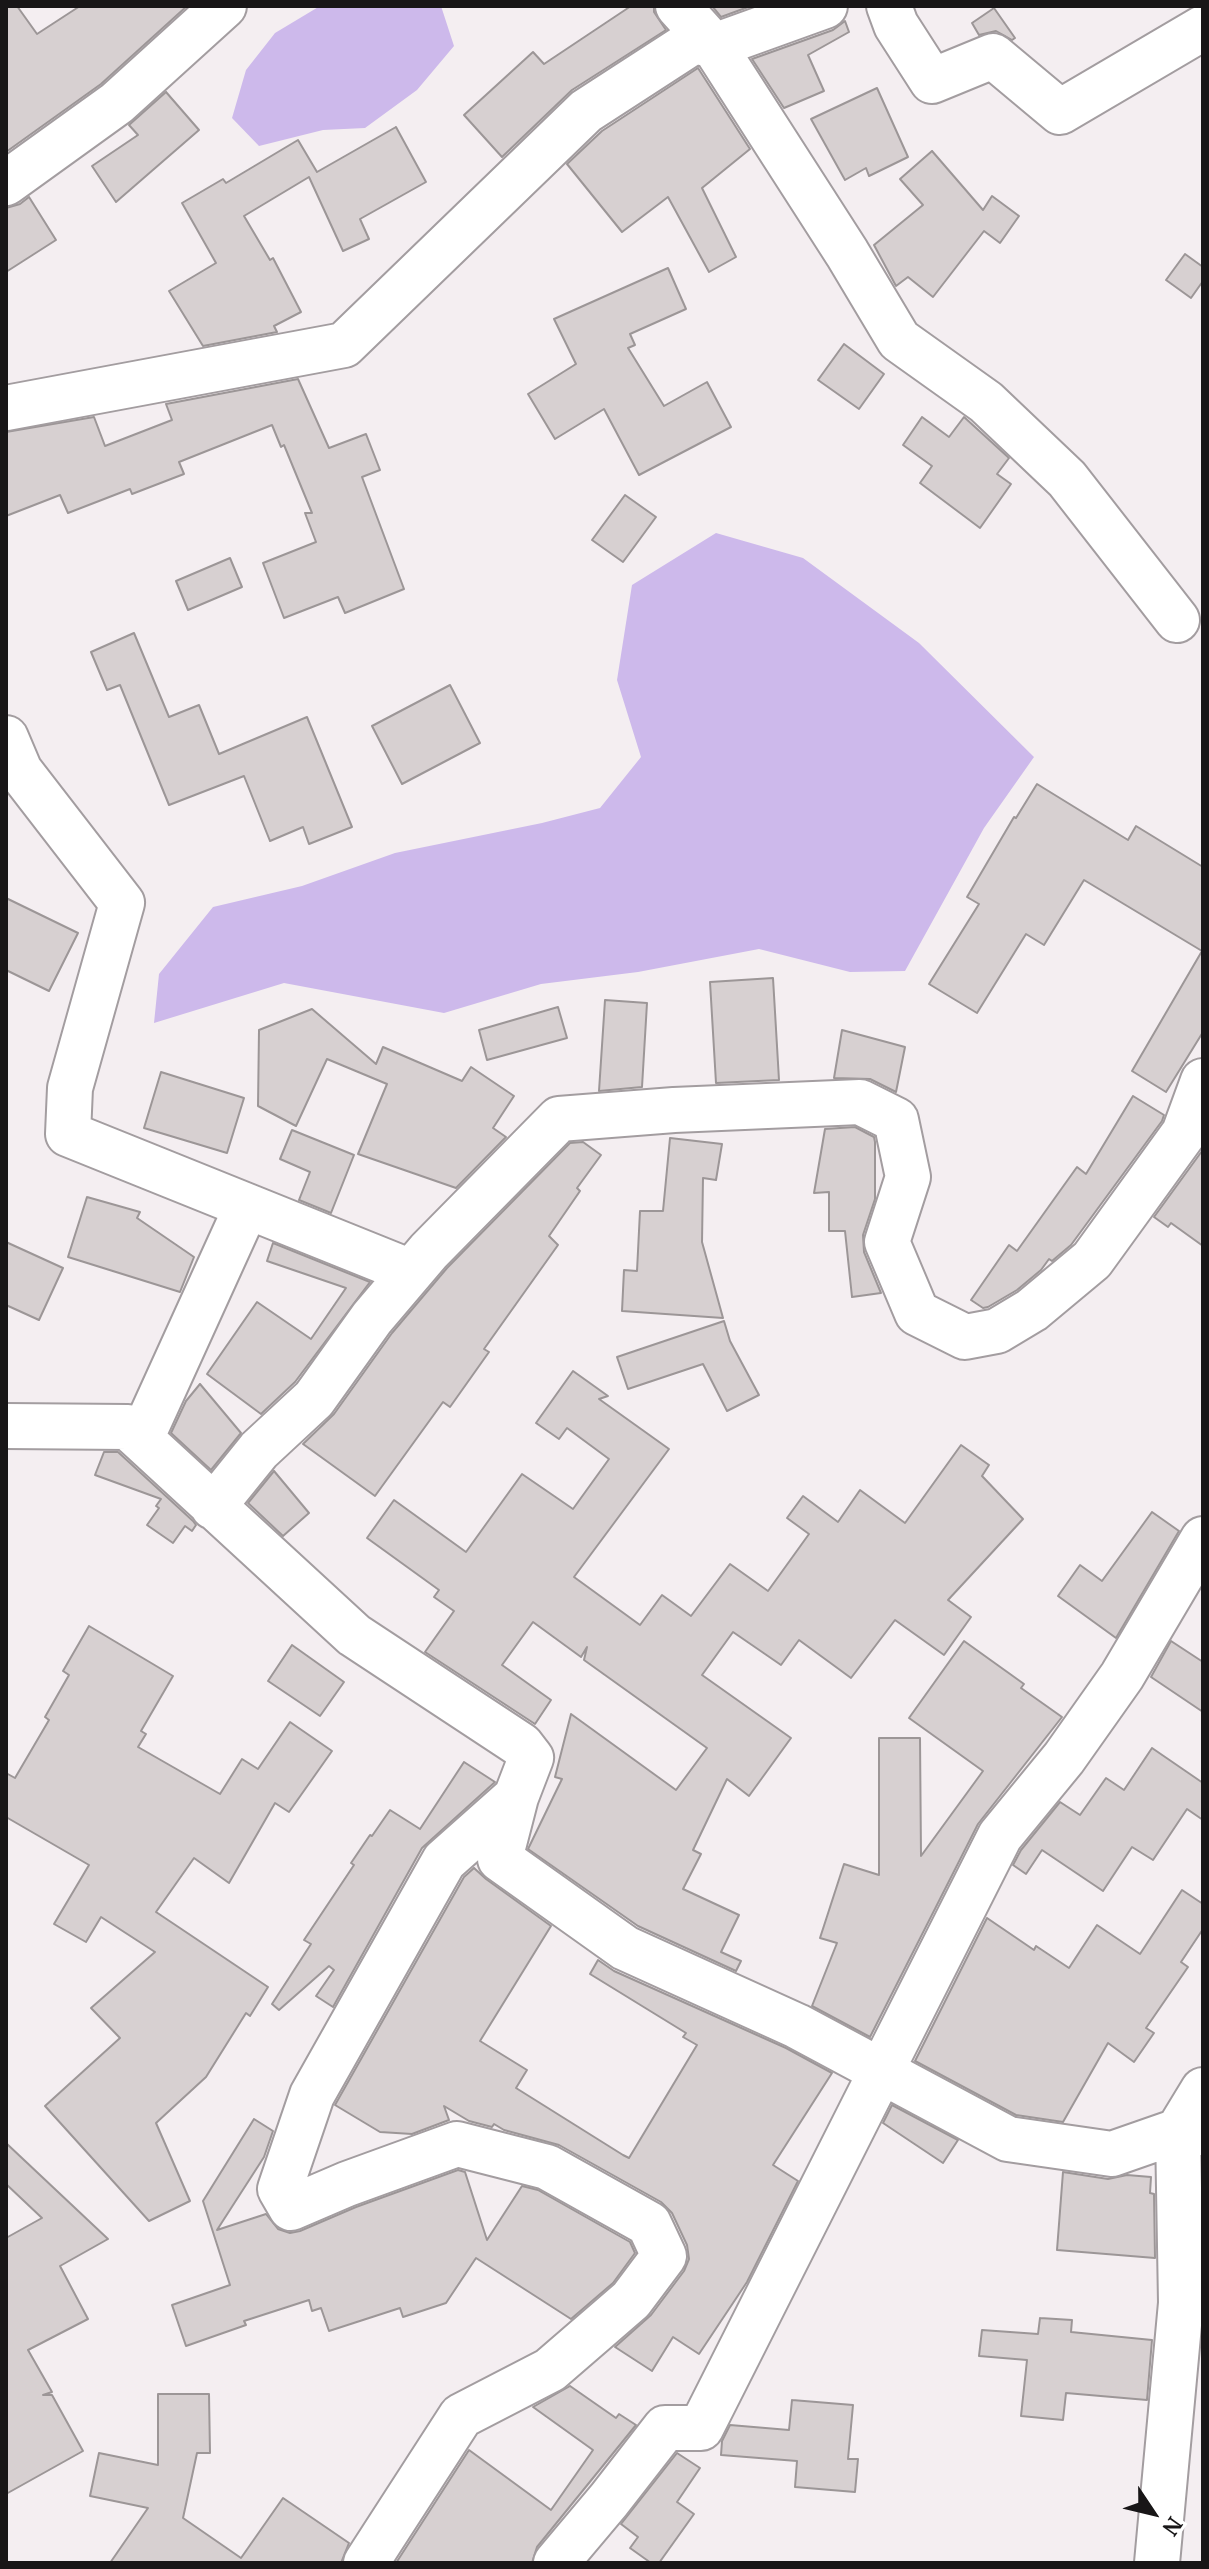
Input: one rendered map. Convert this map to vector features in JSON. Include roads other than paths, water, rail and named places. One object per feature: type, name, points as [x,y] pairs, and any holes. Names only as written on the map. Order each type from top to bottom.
[{"type":"street","points":[[6,183],[117,103],[224,6]]},
{"type":"street","points":[[678,6],[714,46],[899,340],[986,402],[1067,479],[1177,620]]},
{"type":"street","points":[[6,408],[344,345],[586,111],[694,41],[714,46],[825,6]]},
{"type":"street","points":[[889,6],[896,25],[932,81],[993,56],[1060,112],[1203,28]]},
{"type":"street","points":[[6,738],[20,771],[122,903],[70,1088],[68,1134],[411,1272]]},
{"type":"street","points":[[213,1507],[259,1450],[314,1399],[372,1318],[429,1251],[559,1119],[674,1110],[860,1102],[896,1120],[908,1177],[887,1242],[917,1313],[965,1337],[997,1331],[1032,1310],[1092,1260],[1194,1140],[1203,1081]]},
{"type":"street","points":[[141,1439],[247,1206]]},
{"type":"street","points":[[6,1426],[128,1427],[354,1635],[521,1745],[531,1758],[516,1797],[500,1859],[625,1948],[797,2026],[1008,2139],[1112,2154],[1190,2132]]},
{"type":"street","points":[[556,2563],[665,2428],[701,2428],[1000,1836],[1064,1758],[1122,1676],[1203,1539]]},
{"type":"street","points":[[366,2563],[461,2416],[550,2370],[631,2300],[664,2256],[649,2224],[547,2167],[457,2144],[291,2208],[280,2189],[312,2095],[444,1861],[516,1797]]},
{"type":"street","points":[[1157,2563],[1181,2303],[1190,2132],[1203,2090]]}]
